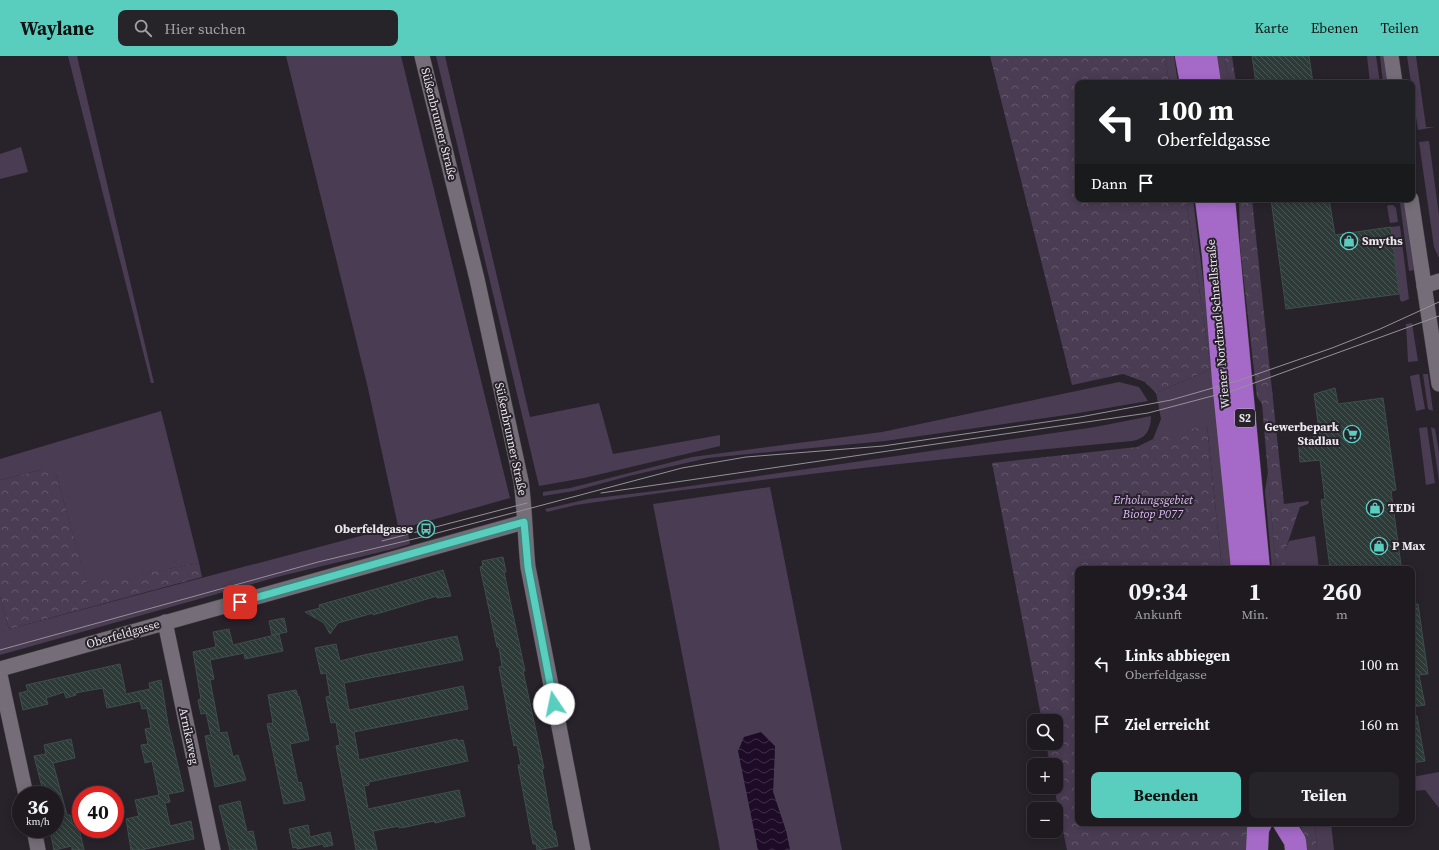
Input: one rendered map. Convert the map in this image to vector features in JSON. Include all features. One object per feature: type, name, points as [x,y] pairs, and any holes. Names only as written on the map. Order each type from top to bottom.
[{"type":"highway","points":[[1186,56],[1190,80]]},
{"type":"highway","points":[[1206,56],[1210,80]]},
{"type":"highway","name":"Wiener Nordrand Schnellstraße","points":[[1206,202],[1213,255],[1223,381],[1242,566]]},
{"type":"highway","name":"Wiener Nordrand Schnellstraße","points":[[1224,202],[1259,566]]},
{"type":"highway","points":[[1257,850],[1260,826]]},
{"type":"highway","points":[[1267,826],[1270,850]]},
{"type":"highway","points":[[1284,826],[1286,850]]},
{"type":"highway","points":[[1286,826],[1295,841],[1296,850]]},
{"type":"street","name":"Süßenbrunner Straße","points":[[422,56],[477,279],[521,481],[524,503],[528,567],[582,850]]},
{"type":"street","points":[[1391,56],[1395,80]]},
{"type":"street","points":[[1411,202],[1439,384]]},
{"type":"street","points":[[1424,286],[1439,281]]},
{"type":"street","name":"Oberfeldgasse","points":[[0,669],[524,522]]},
{"type":"street","name":"Arnikaweg","points":[[165,622],[213,850]]},
{"type":"street","points":[[0,675],[24,786]]},
{"type":"street","points":[[36,838],[38,850]]},
{"type":"green space","points":[[68,56],[77,56],[154,383],[151,383]]},
{"type":"green space","points":[[286,56],[401,56],[510,498],[407,527],[410,544],[281,576],[0,655],[0,596],[9,629],[398,526],[367,384]]},
{"type":"green space","points":[[436,56],[445,56],[530,417],[599,403],[613,454],[720,435],[720,446],[584,478],[539,486]]},
{"type":"green space","points":[[990,56],[1165,56],[1169,80],[1075,80],[1075,202],[1186,202],[1211,369],[1156,393],[1145,382],[1123,374],[1072,385]]},
{"type":"green space","points":[[1165,56],[1174,56],[1178,80],[1169,80]]},
{"type":"green space","points":[[1217,56],[1224,56],[1228,80],[1221,80]]},
{"type":"green space","points":[[1224,56],[1232,56],[1236,80],[1228,80]]},
{"type":"green space","points":[[1367,56],[1376,56],[1380,80],[1370,80]]},
{"type":"green space","points":[[1380,56],[1386,56],[1389,80],[1383,80]]},
{"type":"green space","points":[[1407,56],[1416,56],[1426,127],[1435,127],[1418,130],[1415,110],[1415,80],[1411,80]]},
{"type":"green space","points":[[1429,141],[1439,215],[1439,258],[1434,247],[1419,142]]},
{"type":"green space","points":[[21,147],[28,172],[0,179],[0,154]]},
{"type":"green space","points":[[1186,202],[1193,202],[1213,360],[1231,566],[1222,566],[1207,426],[1157,443],[1153,439],[1161,419],[1156,393],[1211,369]]},
{"type":"green space","points":[[1239,202],[1252,202],[1284,504],[1309,501],[1308,504],[1300,507],[1285,551],[1285,566],[1276,566],[1262,404],[1257,397],[1240,246]]},
{"type":"green space","points":[[1400,203],[1405,203],[1414,270],[1409,271]]},
{"type":"green space","points":[[1393,205],[1396,208],[1398,222],[1390,223],[1387,206]]},
{"type":"green space","points":[[1400,226],[1409,299],[1402,302],[1400,300],[1391,227]]},
{"type":"green space","points":[[1412,323],[1418,361],[1408,362],[1406,324]]},
{"type":"green space","points":[[1419,374],[1425,409],[1416,411],[1410,376]]},
{"type":"green space","points":[[1423,374],[1428,374],[1433,411],[1428,409]]},
{"type":"green space","points":[[1119,382],[1139,387],[1148,401],[1073,414],[885,441],[708,458],[629,476],[574,491],[543,496],[543,492],[570,488],[692,457],[882,432]]},
{"type":"green space","points":[[161,411],[199,563],[87,585],[56,474],[40,470],[0,480],[0,459]]},
{"type":"green space","points":[[1151,416],[1147,433],[1141,438],[1132,441],[854,469],[645,495],[576,505],[547,512],[545,509],[588,499],[663,490],[1095,427]]},
{"type":"green space","name":"Erholungsgebiet Biotop P077","points":[[1207,426],[1222,566],[1075,566],[1075,826],[1248,826],[1250,837],[1247,850],[1067,850],[1063,831],[1063,802],[1057,802],[1055,794],[1063,794],[1063,758],[1049,758],[1047,750],[1063,750],[1063,714],[1041,714],[992,463],[1137,447],[1153,439],[1157,442],[1167,434]]},
{"type":"green space","points":[[1427,427],[1435,483],[1426,485],[1419,428]]},
{"type":"green space","points":[[1431,427],[1435,429],[1439,452],[1439,481]]},
{"type":"green space","points":[[40,470],[50,471],[56,474],[87,584],[199,563],[202,577],[9,629],[0,596],[0,480]]},
{"type":"green space","points":[[1268,472],[1276,566],[1272,566],[1265,491]]},
{"type":"green space","points":[[770,487],[842,850],[790,850],[786,831],[773,792],[775,746],[752,816],[758,850],[720,850],[653,504]]},
{"type":"green space","points":[[1315,536],[1319,566],[1285,566],[1285,551],[1289,541]]},
{"type":"green space","points":[[1439,772],[1439,808],[1425,790],[1415,791],[1415,776]]},
{"type":"green space","points":[[1301,826],[1315,826],[1317,850],[1303,850]]},
{"type":"green space","points":[[1315,826],[1331,826],[1334,850],[1317,850]]},
{"type":"water","points":[[761,732],[775,746],[773,792],[786,831],[790,850],[758,850],[738,751],[744,737]]},
{"type":"building","points":[[1252,56],[1309,56],[1313,80],[1256,80]]},
{"type":"building","points":[[1271,202],[1330,202],[1335,235],[1391,227],[1399,294],[1286,309]]},
{"type":"building","points":[[1335,388],[1338,404],[1383,398],[1396,490],[1391,491],[1401,565],[1330,566],[1321,500],[1325,499],[1320,460],[1300,462],[1298,439],[1320,436],[1314,394]]},
{"type":"building","points":[[503,557],[506,572],[504,572],[525,671],[523,671],[544,768],[542,769],[553,831],[555,831],[558,846],[537,850],[536,844],[533,844],[518,765],[521,765],[517,745],[514,746],[499,667],[502,666],[499,647],[497,647],[480,567],[483,566],[482,561]]},
{"type":"building","points":[[443,570],[451,596],[437,598],[437,596],[373,615],[373,613],[338,623],[330,634],[324,623],[305,612],[320,608],[319,605]]},
{"type":"building","points":[[1415,604],[1418,604],[1428,674],[1419,675],[1425,705],[1415,707]]},
{"type":"building","points":[[284,618],[287,632],[272,635],[269,621]]},
{"type":"building","points":[[229,629],[233,645],[279,634],[283,651],[245,659],[244,653],[210,660],[214,679],[210,680],[220,733],[227,732],[233,757],[238,755],[246,780],[215,787],[205,736],[211,735],[206,713],[201,714],[198,700],[201,699],[193,652],[216,647],[213,632]]},
{"type":"building","points":[[457,636],[463,660],[344,683],[349,710],[463,686],[468,709],[354,732],[359,760],[457,739],[458,741],[463,740],[468,761],[369,782],[369,785],[364,786],[368,809],[459,790],[465,816],[435,823],[434,821],[406,827],[399,828],[399,826],[373,831],[377,850],[356,850],[336,746],[340,745],[336,722],[331,723],[326,697],[330,696],[326,673],[321,674],[315,648],[336,644],[340,661]]},
{"type":"building","points":[[120,664],[126,694],[150,689],[149,683],[161,680],[168,724],[184,791],[168,794],[170,802],[165,803],[170,826],[191,821],[194,839],[141,850],[131,850],[126,819],[139,816],[135,800],[159,795],[152,761],[145,763],[141,745],[148,744],[145,729],[151,728],[147,708],[142,709],[140,701],[107,708],[103,688],[75,693],[76,695],[66,698],[64,692],[46,698],[48,704],[23,710],[19,693],[28,691],[26,685]]},
{"type":"building","points":[[296,690],[298,697],[299,696],[309,740],[290,744],[298,783],[301,782],[305,800],[284,804],[267,724],[273,723],[268,695]]},
{"type":"building","points":[[1415,716],[1417,716],[1425,761],[1415,763]]},
{"type":"building","points":[[71,739],[75,758],[53,763],[59,786],[42,786],[34,756],[46,754],[44,745]]},
{"type":"building","points":[[240,801],[247,832],[253,831],[257,850],[230,850],[219,806]]},
{"type":"building","points":[[64,804],[67,815],[70,815],[72,822],[72,838],[81,838],[84,850],[72,850],[72,846],[54,850],[52,838],[64,838]]},
{"type":"building","points":[[308,825],[310,837],[330,832],[333,845],[324,847],[323,844],[297,849],[297,847],[293,848],[289,829]]},
{"type":"tram line","points":[[0,650],[318,562],[422,537],[682,468],[746,457],[883,446],[1080,417],[1171,400],[1237,381],[1332,348],[1380,329],[1439,302]]},
{"type":"tram line","points":[[601,493],[1148,413],[1235,390],[1439,316]]},
{"type":"tram line","points":[[382,541],[527,503]]},
{"type":"place","name":"Smyths","points":[[1349,241]]},
{"type":"place","name":"Gewerbepark Stadlau","points":[[1352,434]]},
{"type":"place","name":"TEDi","points":[[1375,508]]},
{"type":"place","name":"Oberfeldgasse","points":[[426,529]]},
{"type":"place","name":"P Max","points":[[1379,546]]},
{"type":"route","points":[[240,602],[524,522],[524,538],[528,567],[554,704]]}]
